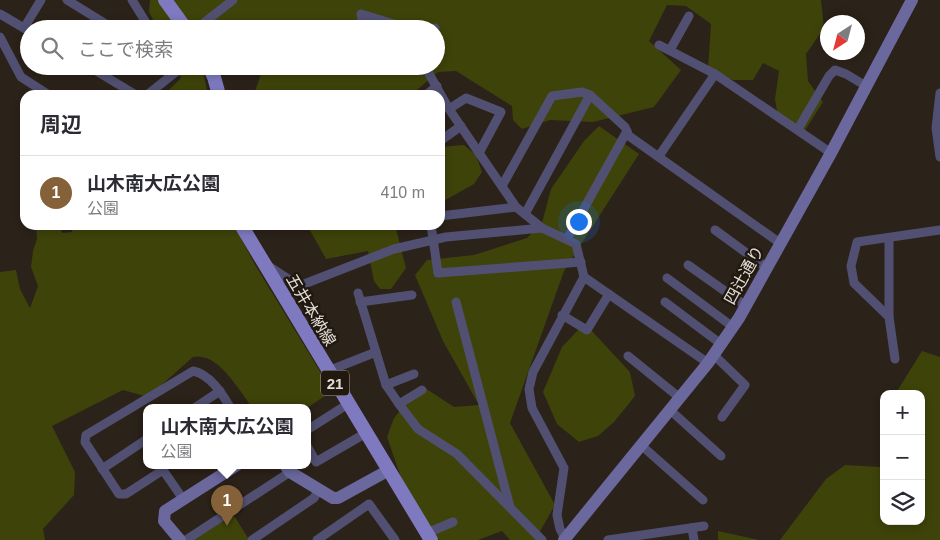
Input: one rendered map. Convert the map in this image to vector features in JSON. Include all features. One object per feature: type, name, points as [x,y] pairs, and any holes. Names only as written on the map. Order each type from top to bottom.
[{"type":"main road","points":[[165,0],[179,20]]},
{"type":"main road","points":[[214,75],[218,90]]},
{"type":"main road","name":"五井本納線","points":[[244,230],[261,261],[429,537]]},
{"type":"street","points":[[31,20],[41,0]]},
{"type":"street","points":[[67,0],[99,20]]},
{"type":"street","points":[[132,0],[144,20]]},
{"type":"street","points":[[207,20],[233,0]]},
{"type":"street","name":"四辻通り","points":[[565,540],[722,344],[767,268],[912,0]]},
{"type":"street","points":[[0,14],[20,26]]},
{"type":"street","points":[[362,20],[361,14],[381,20]]},
{"type":"street","points":[[670,50],[689,16]]},
{"type":"street","points":[[0,37],[21,77],[41,90]]},
{"type":"street","points":[[659,45],[715,74],[798,129],[830,153]]},
{"type":"street","points":[[798,129],[829,76],[835,70],[866,86]]},
{"type":"street","points":[[659,156],[715,74]]},
{"type":"street","points":[[103,75],[128,90]]},
{"type":"street","points":[[152,90],[172,75]]},
{"type":"street","points":[[430,75],[439,90]]},
{"type":"street","points":[[432,90],[437,86]]},
{"type":"street","points":[[502,186],[552,96],[582,92],[590,95],[625,127],[629,136],[780,243]]},
{"type":"street","points":[[940,93],[936,128],[940,157]]},
{"type":"street","points":[[525,214],[590,95]]},
{"type":"street","points":[[449,109],[466,98],[501,112],[479,153]]},
{"type":"street","points":[[445,101],[516,207],[542,228],[576,244],[581,262],[584,277],[532,372],[529,389],[532,408],[564,468],[557,515],[565,540]]},
{"type":"street","points":[[445,137],[461,126]]},
{"type":"street","points":[[567,240],[627,131]]},
{"type":"street","points":[[445,215],[516,207]]},
{"type":"street","points":[[261,261],[299,286],[394,249],[446,237],[542,228]]},
{"type":"street","points":[[432,230],[438,273],[581,262]]},
{"type":"street","points":[[715,230],[767,268]]},
{"type":"street","points":[[889,317],[854,283],[852,266],[857,242],[940,230]]},
{"type":"street","points":[[889,238],[889,317],[896,359]]},
{"type":"street","points":[[688,265],[746,306]]},
{"type":"street","points":[[584,277],[711,359],[745,385],[722,418]]},
{"type":"street","points":[[667,278],[732,327]]},
{"type":"street","points":[[562,315],[587,330],[609,294]]},
{"type":"street","points":[[412,295],[359,297],[386,385],[418,429],[457,454],[542,540]]},
{"type":"street","points":[[456,302],[511,509]]},
{"type":"street","points":[[665,302],[722,344]]},
{"type":"street","points":[[328,372],[376,352]]},
{"type":"street","points":[[628,356],[680,398]]},
{"type":"street","points":[[164,469],[126,494],[119,494],[85,442],[86,435],[194,371],[200,372],[220,391],[228,404]]},
{"type":"street","points":[[386,385],[414,374]]},
{"type":"street","points":[[399,404],[422,390]]},
{"type":"street","points":[[200,404],[220,391]]},
{"type":"street","points":[[311,427],[348,404]]},
{"type":"street","points":[[670,410],[721,456]]},
{"type":"street","points":[[311,453],[316,462],[366,433]]},
{"type":"street","points":[[102,469],[143,442]]},
{"type":"street","points":[[642,445],[703,500]]},
{"type":"street","points":[[168,469],[183,499]]},
{"type":"street","points":[[180,540],[164,521],[165,511],[231,469]]},
{"type":"street","points":[[186,540],[287,469]]},
{"type":"street","points":[[290,469],[333,498],[338,498],[389,470]]},
{"type":"street","points":[[252,540],[314,498],[320,489]]},
{"type":"street","points":[[318,540],[369,504],[390,538]]},
{"type":"street","points":[[429,537],[453,522]]},
{"type":"street","points":[[608,540],[643,538],[704,526]]},
{"type":"street","points":[[692,528],[694,540]]},
{"type":"green space","points":[[150,0],[821,0],[823,15],[820,15],[820,34],[806,54],[808,81],[823,102],[802,135],[779,123],[775,99],[779,71],[763,63],[753,80],[733,80],[708,69],[711,24],[686,6],[667,5],[649,41],[681,70],[654,107],[593,122],[550,120],[522,129],[513,120],[512,106],[456,71],[445,72],[445,20],[153,20],[149,12]]},
{"type":"green space","points":[[180,75],[204,75],[207,90],[169,90],[181,78]]},
{"type":"green space","points":[[261,75],[434,75],[417,90],[255,90]]},
{"type":"green space","points":[[599,126],[639,154],[564,271],[510,423],[555,505],[535,540],[510,540],[502,531],[478,540],[439,540],[404,486],[387,437],[394,418],[412,396],[425,388],[454,407],[479,405],[443,341],[415,275],[427,260],[474,255],[527,238],[542,223],[551,189],[584,141]]},
{"type":"green space","points":[[464,145],[476,155],[482,172],[474,184],[445,200],[445,147]]},
{"type":"green space","points":[[36,230],[61,230],[63,233],[72,232],[72,230],[237,230],[254,263],[332,391],[311,405],[250,404],[227,373],[219,366],[211,360],[193,357],[148,397],[123,390],[52,426],[75,472],[74,495],[43,529],[45,540],[0,540],[0,272],[16,270],[20,289],[30,308],[38,286],[31,267],[37,239]]},
{"type":"green space","points":[[310,230],[396,230],[406,268],[391,289],[380,289],[374,281],[368,251],[326,259]]},
{"type":"green space","points":[[581,327],[589,328],[630,372],[635,396],[614,422],[598,436],[579,442],[557,424],[543,392],[562,347]]},
{"type":"green space","points":[[922,351],[940,357],[940,540],[780,540],[826,479],[845,465],[880,467],[880,525],[925,525],[925,390],[898,390]]},
{"type":"green space","points":[[233,514],[248,540],[193,540]]},
{"type":"green space","points":[[718,531],[759,540],[718,540]]},
{"type":"place","name":"山木南大広公園","points":[[227,526]]}]
